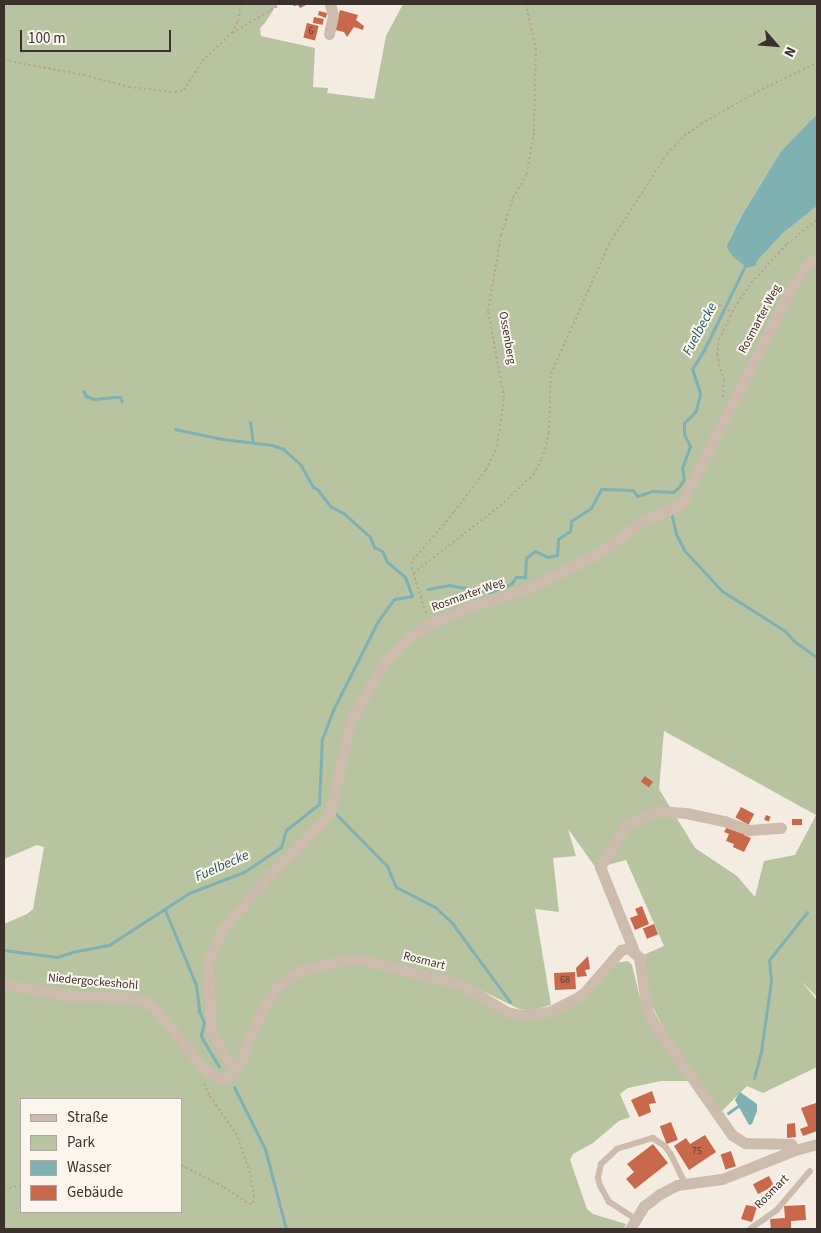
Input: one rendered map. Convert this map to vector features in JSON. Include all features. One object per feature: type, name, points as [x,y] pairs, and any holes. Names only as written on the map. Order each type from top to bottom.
[{"type":"street","points":[[329,34],[333,15],[330,4]]},
{"type":"street","name":"Rosmarter Weg","points":[[234,1073],[211,1029],[208,962],[222,929],[261,884],[330,814],[351,720],[383,665],[408,638],[429,624],[470,607],[530,588],[597,554],[645,520],[681,505],[790,290],[805,268],[817,256]]},
{"type":"street","points":[[781,828],[749,830],[696,815],[657,811],[627,824],[600,867],[634,951],[639,957],[647,1010],[654,1025],[732,1135],[745,1143],[791,1144],[795,1150]]},
{"type":"street","name":"Rosmart","points":[[234,1073],[241,1062],[249,1038],[276,988],[292,975],[312,967],[344,960],[364,960],[462,985],[507,1012],[520,1015],[548,1012],[572,1000],[584,993],[621,950],[628,948],[634,951]]},
{"type":"street","name":"Niedergockeshohl","points":[[4,984],[72,996],[138,998],[153,1006],[202,1066],[214,1076],[225,1079],[234,1073]]},
{"type":"street","name":"Rosmart","points":[[632,1224],[644,1206],[660,1194],[684,1183],[722,1178],[795,1150],[817,1144]]},
{"type":"lane","points":[[632,1224],[609,1202],[600,1186],[598,1178],[601,1164],[617,1149],[653,1138],[665,1146],[671,1154],[684,1183]]},
{"type":"lane","name":"Rosmart","points":[[750,1229],[776,1211],[810,1171]]},
{"type":"path","points":[[232,33],[238,20],[241,4]]},
{"type":"path","points":[[4,60],[84,75],[129,87],[175,92],[184,90],[202,61],[232,33],[250,25],[281,4]]},
{"type":"path","name":"Ossenberg","points":[[413,573],[414,560],[486,470],[497,446],[504,398],[488,311],[501,235],[513,198],[527,174],[534,131],[536,50],[526,4]]},
{"type":"path","points":[[429,624],[413,573],[500,506],[533,475],[542,458],[549,433],[551,374],[609,244],[667,154],[684,136],[701,124],[762,89],[817,63]]},
{"type":"path","points":[[723,398],[724,381],[717,355],[719,340],[732,312],[752,282],[787,244],[817,220]]},
{"type":"path","points":[[719,305],[732,312]]},
{"type":"path","points":[[182,1165],[224,1187],[249,1204],[253,1203],[254,1197],[250,1173],[237,1136],[210,1095],[203,1079],[202,1066]]},
{"type":"path","points":[[4,1189],[20,1185]]},
{"type":"green space","points":[[4,4],[277,4],[260,28],[261,36],[315,48],[313,87],[328,88],[327,93],[374,99],[386,36],[403,4],[817,4],[817,114],[781,151],[742,215],[727,245],[733,257],[747,268],[754,266],[782,234],[817,206],[817,997],[801,981],[817,1000],[817,1067],[763,1093],[747,1086],[721,1112],[672,1045],[649,1000],[643,955],[664,946],[626,860],[596,868],[568,829],[576,856],[553,858],[559,912],[535,909],[551,1005],[530,1011],[519,1009],[460,980],[465,990],[519,1020],[585,997],[597,987],[613,963],[628,961],[632,965],[642,1006],[690,1081],[661,1081],[628,1088],[620,1094],[630,1117],[619,1121],[593,1143],[573,1154],[570,1160],[587,1209],[593,1214],[626,1224],[624,1229],[4,1229],[4,988],[72,993],[4,981],[4,924],[27,914],[33,909],[44,847],[37,845],[4,859]],"holes":[[[664,731],[816,815],[795,855],[764,861],[755,897],[737,876],[695,848],[659,789]]]},
{"type":"water","points":[[817,114],[817,206],[782,234],[758,260],[755,266],[747,268],[733,257],[727,245],[742,215],[781,151]]},
{"type":"water","points":[[740,1092],[757,1104],[757,1111],[752,1124],[749,1125],[735,1100]]},
{"type":"building","points":[[292,4],[308,4],[300,8],[298,5],[294,6]]},
{"type":"building","points":[[340,10],[358,15],[356,20],[364,26],[363,30],[354,27],[347,37],[344,32],[335,30]]},
{"type":"building","points":[[319,11],[327,13],[326,18],[318,15]]},
{"type":"building","points":[[314,17],[324,19],[323,25],[313,23]]},
{"type":"building","points":[[307,23],[319,26],[315,40],[303,38]]},
{"type":"building","points":[[645,776],[653,782],[649,788],[641,782]]},
{"type":"building","points":[[741,807],[754,814],[749,825],[735,818]]},
{"type":"building","points":[[766,815],[771,817],[769,822],[764,820]]},
{"type":"building","points":[[792,819],[802,819],[802,825],[792,825]]},
{"type":"building","points":[[728,825],[751,838],[744,852],[733,847],[734,844],[726,841],[729,834],[724,832]]},
{"type":"building","points":[[642,906],[649,924],[635,930],[630,918],[638,915],[635,909]]},
{"type":"building","points":[[654,924],[658,934],[647,939],[643,928]]},
{"type":"building","points":[[588,956],[590,969],[585,970],[587,976],[577,977],[576,968]]},
{"type":"building","points":[[575,972],[576,989],[555,990],[554,973]]},
{"type":"building","points":[[652,1091],[656,1103],[649,1104],[651,1112],[639,1117],[631,1100]]},
{"type":"building","points":[[816,1103],[817,1131],[803,1136],[800,1129],[808,1126],[801,1108]]},
{"type":"building","points":[[671,1122],[678,1140],[667,1144],[660,1126]]},
{"type":"building","points":[[795,1123],[796,1137],[787,1138],[787,1124]]},
{"type":"building","points":[[705,1135],[716,1152],[689,1170],[674,1146],[686,1138],[690,1144]]},
{"type":"building","points":[[653,1144],[668,1163],[635,1189],[626,1179],[634,1172],[627,1164]]},
{"type":"building","points":[[731,1151],[736,1166],[725,1170],[721,1154]]},
{"type":"building","points":[[769,1176],[774,1186],[758,1194],[753,1184]]},
{"type":"building","points":[[746,1205],[757,1207],[752,1222],[741,1219]]},
{"type":"building","points":[[805,1205],[806,1220],[791,1221],[791,1229],[771,1229],[770,1219],[785,1218],[784,1206]]},
{"type":"waterway","name":"Fuelbecke","points":[[428,589],[448,585],[489,592],[511,584],[516,577],[525,577],[526,558],[535,551],[548,557],[557,555],[558,539],[570,531],[571,521],[591,508],[601,489],[633,490],[637,496],[652,491],[673,492],[678,488],[684,479],[682,468],[690,446],[684,434],[684,423],[696,411],[700,393],[692,369],[704,350],[746,264]]},
{"type":"waterway","points":[[83,391],[86,396],[94,399],[120,397],[122,402]]},
{"type":"waterway","points":[[250,422],[253,443]]},
{"type":"waterway","name":"Fuelbecke","points":[[4,950],[57,957],[109,945],[189,893],[244,872],[281,847],[286,830],[319,804],[322,739],[333,710],[378,621],[394,599],[412,596],[405,577],[387,562],[382,551],[374,547],[370,537],[343,513],[330,506],[317,489],[313,487],[301,465],[283,449],[272,445],[222,439],[175,429]]},
{"type":"waterway","points":[[672,516],[676,534],[684,550],[722,591],[785,631],[794,641],[817,658]]},
{"type":"waterway","points":[[334,812],[387,866],[396,887],[435,907],[452,923],[510,1002]]},
{"type":"waterway","points":[[165,910],[196,985],[199,1011],[204,1022],[201,1035],[219,1067]]},
{"type":"waterway","points":[[754,1078],[761,1052],[771,981],[769,960],[807,912]]},
{"type":"waterway","points":[[234,1087],[265,1149],[286,1229]]},
{"type":"waterway","points":[[728,1113],[738,1106]]}]
